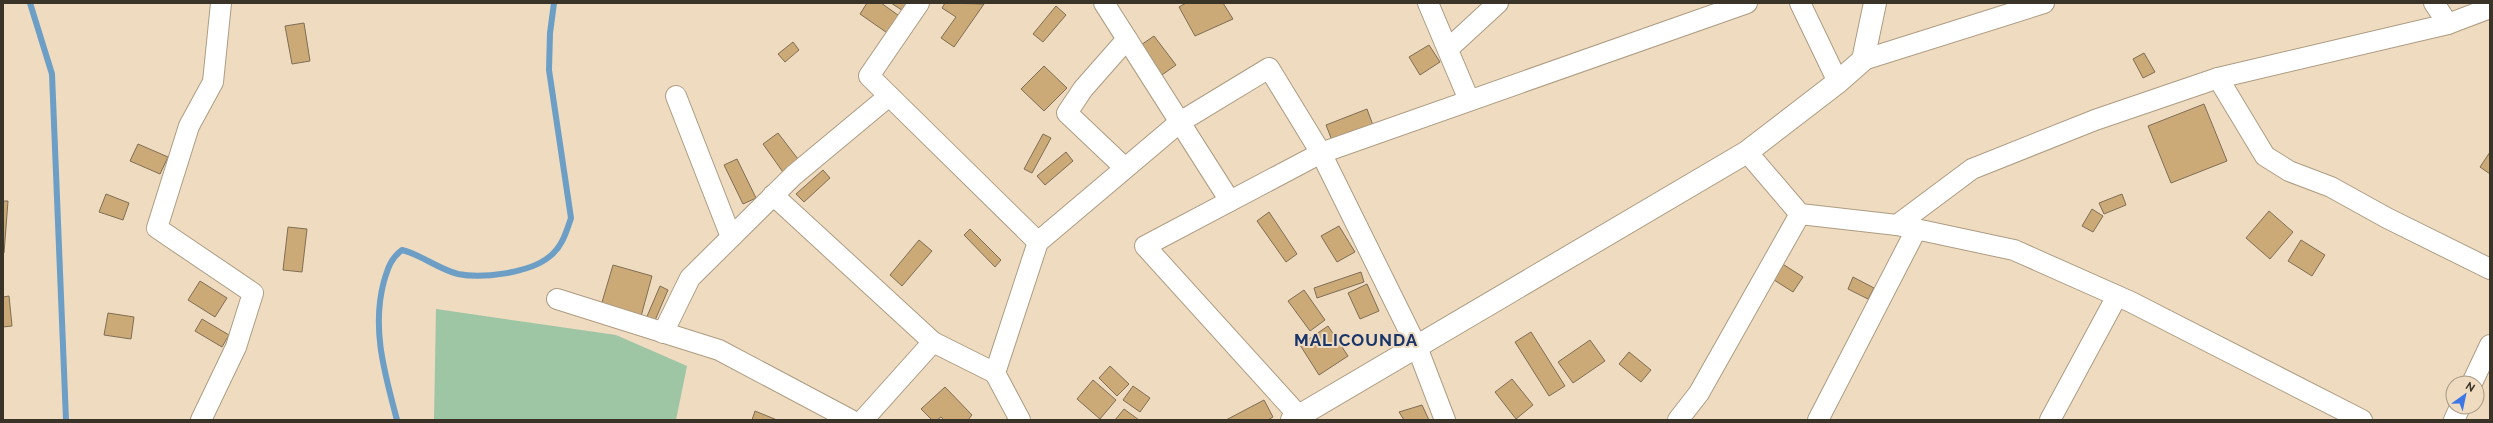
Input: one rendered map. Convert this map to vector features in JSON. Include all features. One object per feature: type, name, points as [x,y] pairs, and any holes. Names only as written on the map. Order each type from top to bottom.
[{"type":"main road","points":[[1295,418],[1747,152],[1838,82],[1863,60],[1875,3]]},
{"type":"street","points":[[202,420],[236,347],[253,294],[157,228],[189,126],[213,82],[221,3]]},
{"type":"street","points":[[919,3],[869,76],[1038,242]]},
{"type":"street","points":[[1104,3],[1230,201]]},
{"type":"street","points":[[1428,3],[1469,100]]},
{"type":"street","points":[[1448,49],[1498,3]]},
{"type":"street","points":[[1295,418],[1145,246],[1321,153],[1747,3]]},
{"type":"street","points":[[1800,3],[1838,82]]},
{"type":"street","points":[[1863,60],[2044,3]]},
{"type":"street","points":[[2434,3],[2448,24]]},
{"type":"street","points":[[1818,420],[1907,228],[1972,169],[2095,120],[2218,78],[2448,24],[2490,8]]},
{"type":"street","points":[[1125,168],[1068,113],[1083,90],[1127,39]]},
{"type":"street","points":[[995,373],[1038,242],[1180,122],[1269,68],[1321,153],[1417,347],[1445,420]]},
{"type":"street","points":[[2218,78],[2265,156],[2288,171],[2331,187],[2387,218],[2490,269]]},
{"type":"street","points":[[676,96],[731,237]]},
{"type":"street","points":[[663,332],[690,278],[774,195],[889,96]]},
{"type":"street","points":[[1747,152],[1800,214],[1907,228],[2014,250],[2117,296],[2362,420]]},
{"type":"street","points":[[774,195],[933,342],[995,373],[1020,420]]},
{"type":"street","points":[[1678,420],[1699,393],[1800,214]]},
{"type":"street","points":[[2050,420],[2117,296]]},
{"type":"street","points":[[557,299],[719,350],[851,420]]},
{"type":"street","points":[[863,420],[933,342]]},
{"type":"street","points":[[2476,375],[2490,345]]},
{"type":"green space","points":[[436,309],[616,335],[687,366],[676,420],[434,420]]},
{"type":"building","points":[[867,3],[881,3],[905,20],[893,37],[860,14]]},
{"type":"building","points":[[891,3],[914,3],[908,14]]},
{"type":"building","points":[[945,3],[984,4],[954,47],[941,38],[956,17],[942,8]]},
{"type":"building","points":[[1186,3],[1223,3],[1233,19],[1195,36],[1179,7]]},
{"type":"building","points":[[1056,6],[1066,15],[1043,42],[1033,34]]},
{"type":"building","points":[[304,23],[310,61],[292,64],[285,26]]},
{"type":"building","points":[[1154,36],[1176,65],[1159,77],[1138,47]]},
{"type":"building","points":[[793,42],[799,50],[785,62],[778,54]]},
{"type":"building","points":[[1429,45],[1440,62],[1420,75],[1409,57]]},
{"type":"building","points":[[2144,53],[2155,72],[2143,78],[2133,59]]},
{"type":"building","points":[[1044,66],[1067,88],[1044,111],[1021,89]]},
{"type":"building","points":[[2204,104],[2227,161],[2171,183],[2148,126]]},
{"type":"building","points":[[1367,109],[1374,128],[1333,143],[1326,125]]},
{"type":"building","points":[[778,133],[801,163],[785,175],[763,144]]},
{"type":"building","points":[[1043,134],[1051,138],[1032,173],[1024,169]]},
{"type":"building","points":[[138,144],[168,157],[160,174],[130,161]]},
{"type":"building","points":[[1066,152],[1073,161],[1045,185],[1037,176]]},
{"type":"building","points":[[2490,152],[2490,174],[2480,167]]},
{"type":"building","points":[[737,159],[756,198],[743,204],[724,165]]},
{"type":"building","points":[[823,170],[830,178],[804,202],[796,194]]},
{"type":"building","points":[[106,194],[129,203],[123,220],[99,212]]},
{"type":"building","points":[[2122,194],[2126,205],[2104,214],[2099,203]]},
{"type":"building","points":[[3,201],[8,201],[4,253],[3,252]]},
{"type":"building","points":[[2092,209],[2103,216],[2093,232],[2082,226]]},
{"type":"building","points":[[2269,211],[2293,232],[2270,259],[2246,238]]},
{"type":"building","points":[[1269,212],[1297,254],[1286,262],[1257,221]]},
{"type":"building","points":[[1339,226],[1355,252],[1337,262],[1321,236]]},
{"type":"building","points":[[288,227],[307,229],[302,272],[283,270]]},
{"type":"building","points":[[970,229],[1001,260],[995,267],[964,235]]},
{"type":"building","points":[[919,240],[932,251],[902,286],[890,275]]},
{"type":"building","points":[[2301,240],[2325,255],[2312,276],[2288,261]]},
{"type":"building","points":[[1781,263],[1803,277],[1793,292],[1771,278]]},
{"type":"building","points":[[613,265],[652,276],[640,320],[600,309]]},
{"type":"building","points":[[1361,272],[1364,282],[1317,298],[1314,288]]},
{"type":"building","points":[[1853,277],[1874,288],[1868,299],[1848,289]]},
{"type":"building","points":[[200,281],[227,298],[215,317],[188,300]]},
{"type":"building","points":[[1367,284],[1379,311],[1360,319],[1348,293]]},
{"type":"building","points":[[660,286],[668,290],[653,325],[645,321]]},
{"type":"building","points":[[1304,290],[1325,320],[1310,331],[1288,301]]},
{"type":"building","points":[[9,296],[12,326],[3,327],[3,297]]},
{"type":"building","points":[[108,313],[134,317],[131,339],[104,335]]},
{"type":"building","points":[[202,319],[229,335],[222,347],[195,331]]},
{"type":"building","points":[[1328,326],[1348,356],[1319,375],[1300,345]]},
{"type":"building","points":[[1531,332],[1565,386],[1549,396],[1515,342]]},
{"type":"building","points":[[1590,340],[1605,361],[1573,383],[1558,362]]},
{"type":"building","points":[[1629,352],[1651,370],[1641,382],[1619,364]]},
{"type":"building","points":[[1110,366],[1129,384],[1117,396],[1099,378]]},
{"type":"building","points":[[1512,379],[1533,405],[1516,419],[1495,392]]},
{"type":"building","points":[[1093,380],[1116,400],[1100,419],[1077,399]]},
{"type":"building","points":[[1133,386],[1150,398],[1140,412],[1123,400]]},
{"type":"building","points":[[945,387],[972,415],[968,420],[944,420],[941,417],[937,420],[932,420],[921,409]]},
{"type":"building","points":[[1264,400],[1273,417],[1268,420],[1226,420]]},
{"type":"building","points":[[1422,405],[1429,420],[1404,420],[1399,412]]},
{"type":"building","points":[[1124,409],[1139,420],[1115,420]]},
{"type":"building","points":[[755,411],[777,420],[752,420]]},
{"type":"waterway","points":[[30,3],[52,74],[66,420]]},
{"type":"waterway","points":[[397,420],[384,368],[379,334],[380,299],[384,281],[395,256],[402,250],[458,274],[480,276],[518,271],[540,263],[549,257],[557,249],[567,229],[571,218],[549,70],[550,33],[554,3]]},
{"type":"district","name":"MALICOUNDA","points":[[1356,340]]}]
